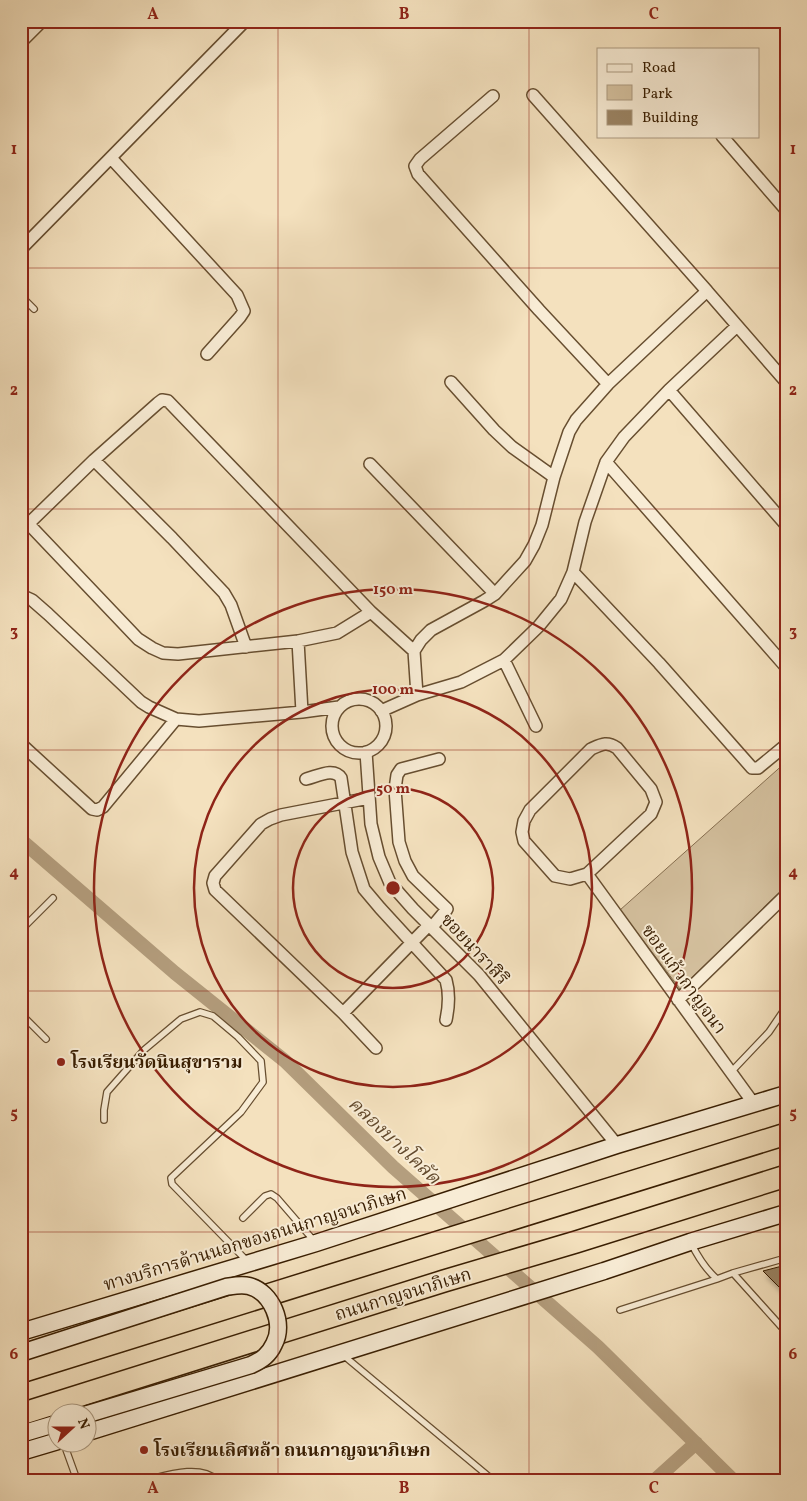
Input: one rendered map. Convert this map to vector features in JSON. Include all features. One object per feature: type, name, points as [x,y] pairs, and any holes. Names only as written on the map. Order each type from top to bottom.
[{"type":"highway","points":[[21,1372],[786,1134]]},
{"type":"highway","name":"ถนนกาญจนาภิเษก","points":[[21,1414],[786,1176]]},
{"type":"main road","name":"ทางบริการด้านนอกของถนนกาญจนาภิเษก","points":[[21,1332],[316,1243],[617,1145],[786,1094]]},
{"type":"main road","points":[[98,1429],[786,1213]]},
{"type":"main road","points":[[21,1353],[226,1287],[250,1286],[268,1298],[277,1317],[278,1330],[276,1342],[270,1352],[262,1359],[251,1365],[98,1411]]},
{"type":"main road","points":[[21,1434],[48,1426]]},
{"type":"main road","points":[[21,1452],[48,1445]]},
{"type":"street","points":[[21,42],[42,21]]},
{"type":"street","points":[[21,248],[245,21]]},
{"type":"street","points":[[533,94],[786,382]]},
{"type":"street","points":[[493,96],[420,159],[415,166],[418,174],[538,310],[608,384]]},
{"type":"street","points":[[724,138],[786,210]]},
{"type":"street","points":[[111,158],[237,295],[241,302],[244,311],[207,354]]},
{"type":"street","points":[[417,695],[414,651],[421,640],[431,630],[484,602],[495,594],[525,561],[542,525],[554,477],[569,432],[576,420],[608,384],[707,291]]},
{"type":"street","points":[[381,711],[417,695],[461,682],[504,660],[539,626],[561,599],[573,572],[585,522],[606,462],[624,437],[669,390],[737,326]]},
{"type":"street","points":[[451,382],[494,430],[525,457],[554,477]]},
{"type":"street","points":[[669,390],[786,525]]},
{"type":"street","points":[[371,612],[337,633],[298,641],[178,654],[163,653],[138,639],[24,524],[158,403],[162,400],[168,401],[371,612],[414,651]]},
{"type":"street","points":[[94,460],[224,593],[246,647]]},
{"type":"street","points":[[606,462],[786,667]]},
{"type":"street","points":[[370,464],[495,594]]},
{"type":"street","points":[[573,572],[659,663],[752,768],[758,768],[786,745]]},
{"type":"street","points":[[21,595],[32,600],[48,614],[141,702],[149,708],[176,720],[199,721],[302,712],[339,706]]},
{"type":"street","points":[[298,641],[302,712]]},
{"type":"street","points":[[504,660],[536,726]]},
{"type":"street","points":[[362,698],[377,706],[386,723],[385,732],[375,748],[357,753],[348,751],[340,746],[334,738],[332,730],[334,714],[339,706],[346,701],[362,698]]},
{"type":"street","points":[[21,744],[92,809],[97,810],[103,807],[176,720]]},
{"type":"street","points":[[603,744],[611,744],[617,748],[651,789],[656,802],[651,814],[587,874],[570,880],[555,876],[524,841],[522,832],[524,821],[530,810],[592,749],[603,744]]},
{"type":"street","name":"ซอยนาราสิริ","points":[[366,752],[370,824],[378,857],[390,883],[479,975],[617,1145]]},
{"type":"street","points":[[343,1013],[446,909],[413,876],[406,861],[399,842],[394,789],[397,775],[401,769],[439,759]]},
{"type":"street","points":[[306,779],[333,772],[338,773],[341,778],[352,852],[364,889],[446,980],[449,991],[449,1008],[446,1020]]},
{"type":"street","points":[[369,798],[281,815],[265,821],[214,876],[213,883],[215,890],[343,1013],[376,1048]]},
{"type":"street","name":"ซอยแก้วกาญจนา","points":[[587,874],[754,1104]]},
{"type":"street","points":[[678,1000],[786,895]]},
{"type":"lane","points":[[21,296],[34,309]]},
{"type":"lane","points":[[21,930],[53,898]]},
{"type":"lane","points":[[730,1072],[770,1032],[786,1007]]},
{"type":"lane","points":[[104,1120],[107,1092],[144,1050],[181,1019],[200,1012],[213,1016],[238,1037],[261,1061],[263,1082],[241,1112],[171,1180],[172,1184],[248,1263]]},
{"type":"lane","points":[[21,1014],[46,1039]]},
{"type":"lane","points":[[243,1218],[265,1196],[271,1194],[277,1198],[316,1243]]},
{"type":"lane","points":[[690,1242],[704,1266],[717,1278]]},
{"type":"lane","points":[[620,1310],[732,1273],[786,1258]]},
{"type":"lane","points":[[732,1273],[786,1332]]},
{"type":"lane","points":[[341,1353],[493,1480]]},
{"type":"lane","points":[[68,1454],[77,1480]]},
{"type":"lane","points":[[147,1480],[174,1473],[192,1471],[213,1476],[217,1480]]},
{"type":"green space","points":[[786,762],[786,886],[680,989],[620,910]]},
{"type":"building","points":[[786,1265],[786,1294],[763,1271]]},
{"type":"waterway","name":"คลองบางโคลัด","points":[[21,840],[175,973],[285,1061],[393,1167],[598,1347],[733,1480]]},
{"type":"waterway","points":[[655,1480],[696,1443]]},
{"type":"place","name":"โรงเรียนวัดนินสุขาราม","points":[[61,1062]]},
{"type":"place","name":"โรงเรียนเลิศหล้า ถนนกาญจนาภิเษก","points":[[144,1450]]}]
